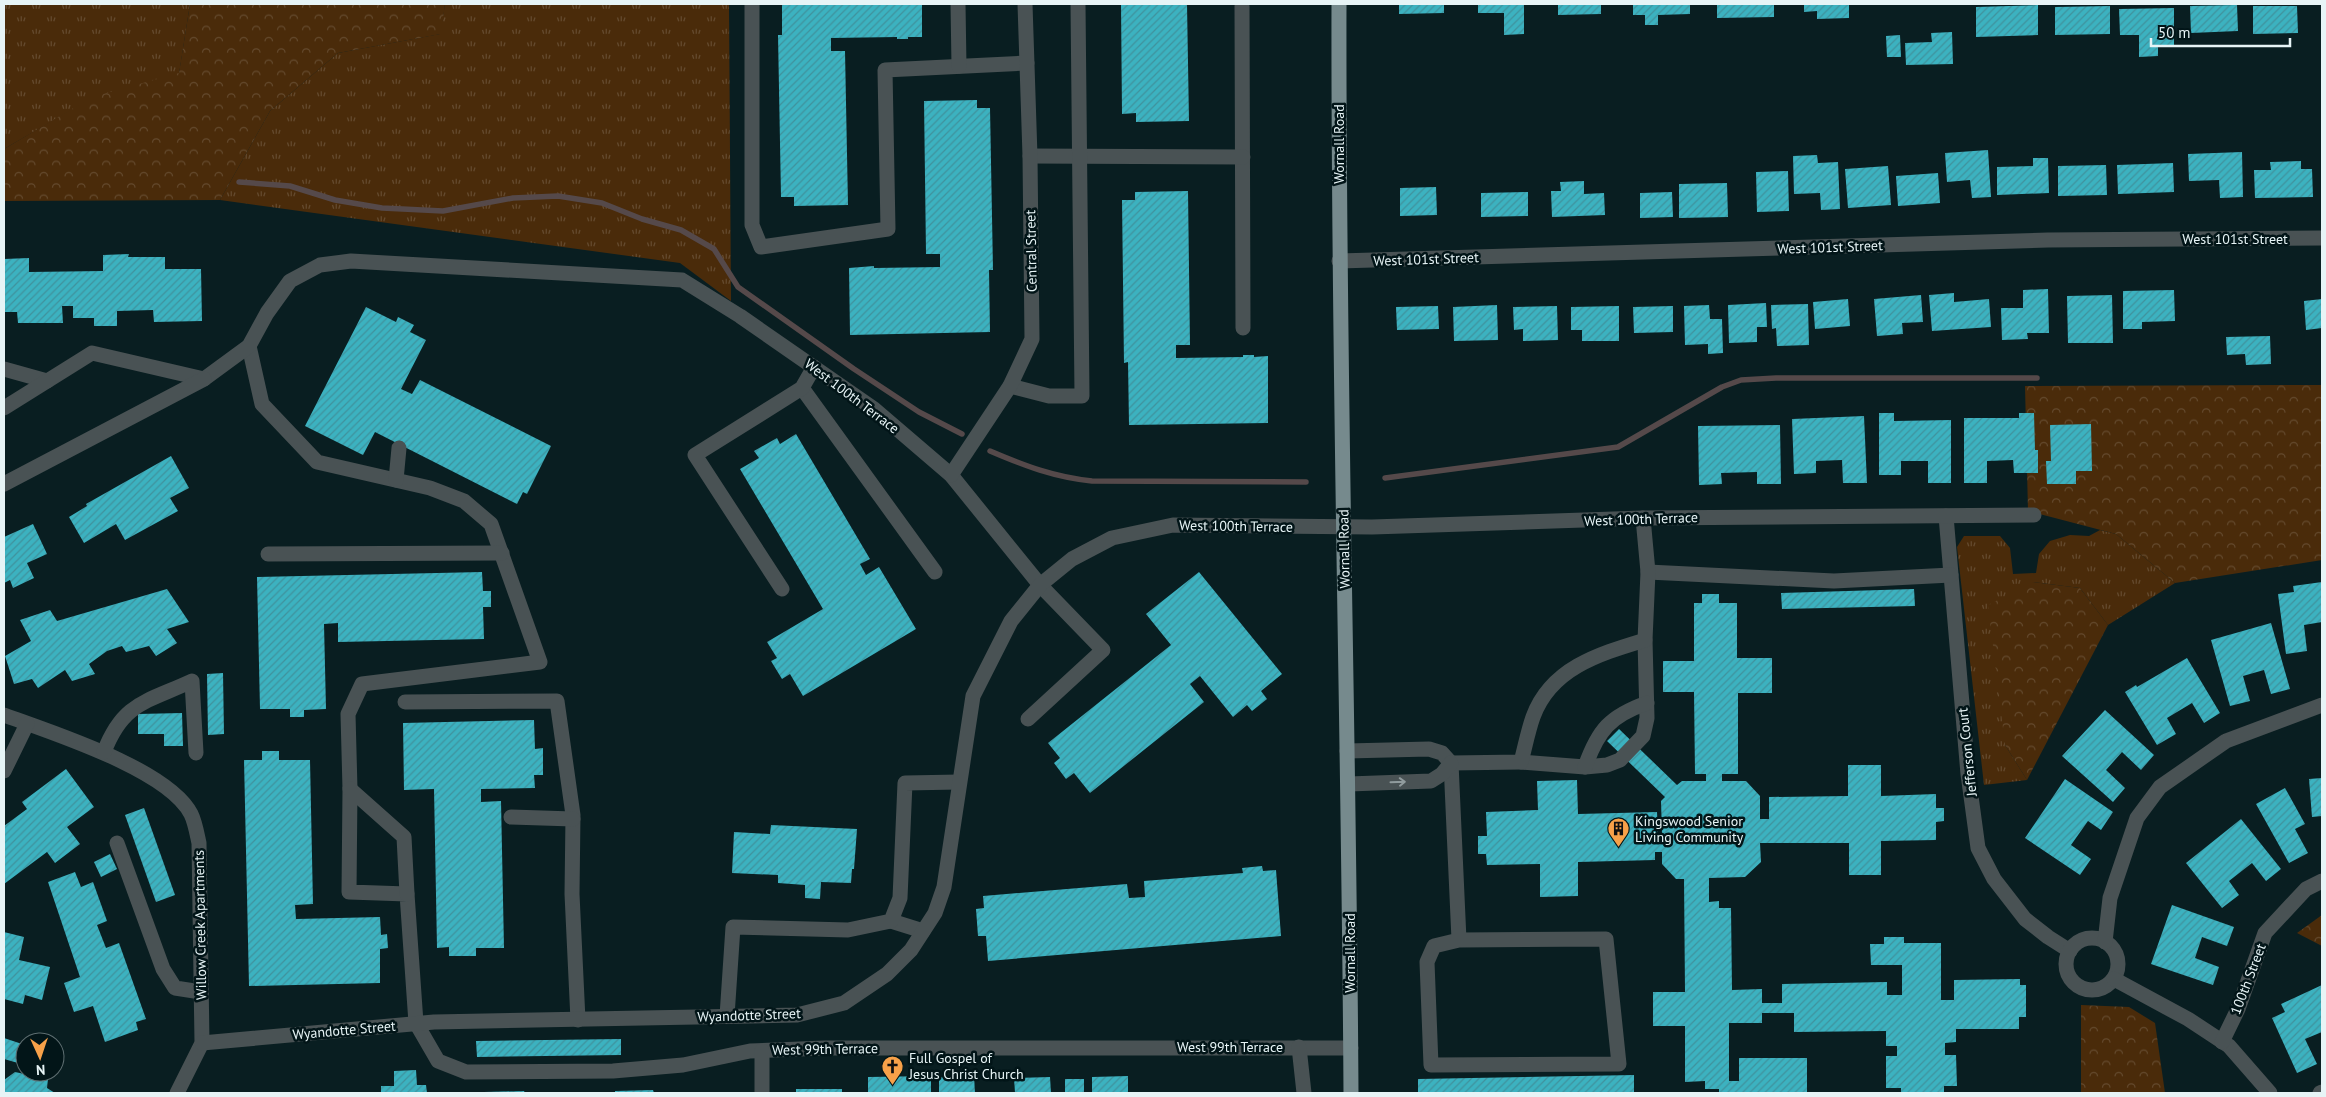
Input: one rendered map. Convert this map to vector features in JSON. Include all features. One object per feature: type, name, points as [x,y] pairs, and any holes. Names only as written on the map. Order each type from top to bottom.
[{"type":"main road","name":"Wornall Road","points":[[1339,4],[1338,261],[1349,784],[1351,1093]]},
{"type":"street","points":[[752,4],[752,226],[761,247],[888,229],[885,70],[1026,63]]},
{"type":"street","points":[[958,4],[959,66]]},
{"type":"street","name":"Central Street","points":[[951,475],[1010,386],[1032,339],[1030,156],[1025,4]]},
{"type":"street","points":[[1010,386],[1049,396],[1082,396],[1078,4]]},
{"type":"street","points":[[1242,6],[1243,328]]},
{"type":"street","points":[[1030,156],[1243,157]]},
{"type":"street","name":"West 101st Street","points":[[1338,261],[2048,240],[2322,238]]},
{"type":"street","name":"West 100th Terrace","points":[[250,346],[267,313],[290,281],[320,265],[351,261],[550,274],[619,275],[682,280],[740,316],[874,409],[951,475],[1040,585],[1072,559],[1112,538],[1173,525],[1344,527],[1643,518],[2034,514]]},
{"type":"street","points":[[4,484],[204,380],[250,346],[262,404],[317,462],[430,488],[464,501],[491,524],[540,662],[362,684],[348,714],[350,789],[349,892],[407,894]]},
{"type":"street","points":[[4,408],[92,353],[204,380]]},
{"type":"street","points":[[782,589],[695,456],[802,388],[814,368]]},
{"type":"street","points":[[4,369],[47,381]]},
{"type":"street","points":[[802,388],[934,572]]},
{"type":"street","points":[[396,480],[399,448]]},
{"type":"street","name":"Jefferson Court","points":[[1946,516],[1968,774],[1978,848],[1994,879],[2025,919],[2070,951]]},
{"type":"street","points":[[1349,784],[1431,781],[1442,774],[1451,763],[1521,762],[1585,767],[1608,765],[1620,760],[1643,736],[1647,718],[1644,640],[1648,572],[1643,518]]},
{"type":"street","points":[[268,554],[502,553]]},
{"type":"street","points":[[1648,572],[1834,580],[1951,575]]},
{"type":"street","points":[[1028,719],[1103,650],[1040,585]]},
{"type":"street","name":"Wyandotte Street","points":[[202,1043],[416,1023],[797,1015],[844,1004],[887,974],[911,950],[934,913],[944,888],[972,696],[1010,621],[1040,585]]},
{"type":"street","points":[[1521,762],[1533,716],[1549,687],[1574,666],[1600,654],[1644,640]]},
{"type":"street","points":[[104,752],[111,734],[130,709],[192,681],[196,753]]},
{"type":"street","points":[[405,702],[557,701],[573,819],[572,894],[578,1020]]},
{"type":"street","points":[[1585,767],[1598,735],[1607,723],[1627,710],[1647,703]]},
{"type":"street","points":[[2105,942],[2110,898],[2138,818],[2160,787],[2226,741],[2322,706]]},
{"type":"street","name":"Willow Creek Apartments","points":[[4,715],[104,752],[168,787],[191,813],[199,843],[202,1043]]},
{"type":"street","points":[[4,771],[27,724]]},
{"type":"street","points":[[1347,751],[1429,749],[1442,753],[1451,763],[1459,940]]},
{"type":"street","points":[[891,921],[900,898],[905,783],[960,782]]},
{"type":"street","points":[[350,789],[404,837],[416,1023]]},
{"type":"street","points":[[511,817],[573,819]]},
{"type":"street","points":[[117,843],[163,969],[175,988],[201,992]]},
{"type":"street","name":"100th Street","points":[[2222,1042],[2238,1009],[2265,933],[2306,889],[2322,881]]},
{"type":"street","points":[[727,1016],[733,927],[848,930],[891,921],[923,931]]},
{"type":"street","points":[[2086,939],[2098,939],[2105,942],[2112,947],[2118,959],[2118,971],[2114,979],[2105,987],[2097,990],[2088,990],[2077,985],[2070,979],[2067,969],[2070,951],[2076,944],[2086,939]]},
{"type":"street","points":[[1459,940],[1606,940],[1619,1064],[1431,1065],[1427,962],[1434,946],[1459,940]]},
{"type":"street","points":[[2114,979],[2188,1019],[2229,1046],[2270,1093]]},
{"type":"street","name":"West 99th Terrace","points":[[416,1023],[438,1062],[466,1072],[613,1071],[683,1065],[762,1051],[835,1048],[1351,1048]]},
{"type":"street","points":[[177,1093],[202,1043]]},
{"type":"street","points":[[1298,1047],[1304,1093]]},
{"type":"street","points":[[762,1051],[762,1093]]},
{"type":"green space","points":[[4,4],[190,4],[179,74],[92,98],[4,149]]},
{"type":"green space","points":[[190,4],[445,4],[441,34],[338,53],[270,111],[220,200],[4,201],[4,149],[92,97],[179,73]]},
{"type":"green space","points":[[445,4],[729,4],[731,301],[680,263],[220,200],[270,111],[338,53],[440,34]]},
{"type":"green space","points":[[2322,385],[2322,560],[2175,583],[2116,534],[2028,511],[2025,386]]},
{"type":"green space","points":[[2100,530],[2116,534],[2175,583],[2108,625],[2080,588],[2033,582],[2005,745],[2027,780],[1984,785],[1957,547],[1964,536],[2000,536],[2010,548],[2013,574],[2036,573],[2039,554],[2050,541],[2070,535],[2089,536]]},
{"type":"green space","points":[[2033,582],[2080,588],[2108,625],[2027,780],[2005,745],[1988,605]]},
{"type":"green space","points":[[2322,915],[2322,946],[2297,933]]},
{"type":"green space","points":[[2081,1005],[2129,1007],[2155,1023],[2165,1093],[2081,1093]]},
{"type":"building","points":[[782,4],[922,4],[922,37],[908,37],[908,39],[897,39],[897,37],[831,38],[831,51],[845,51],[848,205],[794,206],[794,197],[781,197],[778,35],[782,35]]},
{"type":"building","points":[[1121,4],[1187,4],[1189,121],[1136,122],[1136,113],[1122,114]]},
{"type":"building","points":[[1399,4],[1444,4],[1444,13],[1399,14]]},
{"type":"building","points":[[1478,4],[1524,4],[1524,34],[1504,35],[1504,13],[1478,13]]},
{"type":"building","points":[[1558,4],[1601,4],[1601,14],[1558,15]]},
{"type":"building","points":[[1633,4],[1690,4],[1690,14],[1658,15],[1658,25],[1645,25],[1645,15],[1633,15]]},
{"type":"building","points":[[1717,4],[1774,4],[1774,17],[1717,18]]},
{"type":"building","points":[[1804,4],[1849,4],[1849,18],[1817,19],[1817,11],[1804,12]]},
{"type":"building","points":[[2038,5],[2038,35],[1976,37],[1976,7]]},
{"type":"building","points":[[2237,5],[2238,31],[2191,33],[2190,6]]},
{"type":"building","points":[[2110,6],[2110,34],[2055,35],[2055,7]]},
{"type":"building","points":[[2253,6],[2297,6],[2298,33],[2253,34]]},
{"type":"building","points":[[2174,8],[2174,45],[2158,46],[2158,56],[2139,57],[2139,35],[2120,35],[2119,9]]},
{"type":"building","points":[[1952,32],[1953,64],[1906,65],[1905,43],[1932,42],[1931,33]]},
{"type":"building","points":[[1900,35],[1901,57],[1887,57],[1886,36]]},
{"type":"building","points":[[977,100],[977,108],[990,108],[993,270],[989,270],[990,332],[850,335],[849,268],[874,266],[874,268],[940,267],[940,254],[926,254],[924,101]]},
{"type":"building","points":[[1988,150],[1991,197],[1972,198],[1970,180],[1947,182],[1945,153]]},
{"type":"building","points":[[2242,152],[2243,197],[2220,198],[2219,180],[2189,181],[2188,154]]},
{"type":"building","points":[[1817,155],[1818,163],[1838,162],[1840,209],[1821,210],[1820,193],[1794,194],[1793,156]]},
{"type":"building","points":[[2033,158],[2048,158],[2049,193],[1997,195],[1997,167],[2033,166]]},
{"type":"building","points":[[2301,161],[2301,169],[2312,169],[2313,197],[2255,198],[2254,170],[2271,170],[2270,162]]},
{"type":"building","points":[[2173,163],[2174,192],[2118,194],[2117,165]]},
{"type":"building","points":[[2106,165],[2107,195],[2058,196],[2058,166]]},
{"type":"building","points":[[1888,166],[1891,205],[1848,208],[1845,169]]},
{"type":"building","points":[[1788,171],[1789,211],[1757,212],[1756,172]]},
{"type":"building","points":[[1938,173],[1940,203],[1898,206],[1896,176]]},
{"type":"building","points":[[1584,181],[1584,194],[1604,193],[1605,215],[1552,217],[1551,191],[1561,191],[1560,182]]},
{"type":"building","points":[[1727,183],[1728,217],[1679,218],[1679,184]]},
{"type":"building","points":[[1436,187],[1437,215],[1400,216],[1400,188]]},
{"type":"building","points":[[1188,191],[1190,345],[1176,345],[1176,358],[1243,357],[1243,355],[1254,355],[1254,357],[1268,356],[1268,423],[1129,425],[1128,362],[1124,363],[1122,200],[1135,200],[1135,192]]},
{"type":"building","points":[[1528,192],[1528,216],[1481,217],[1481,193]]},
{"type":"building","points":[[1672,192],[1673,217],[1640,218],[1640,193]]},
{"type":"building","points":[[129,254],[128,257],[165,257],[165,269],[201,269],[202,321],[154,322],[153,310],[117,311],[117,326],[94,326],[94,318],[73,318],[73,306],[62,306],[63,323],[18,323],[17,312],[4,312],[4,259],[29,258],[29,272],[103,271],[103,255]]},
{"type":"building","points":[[2048,289],[2049,333],[2027,333],[2028,339],[2002,340],[2001,308],[2023,308],[2023,290]]},
{"type":"building","points":[[2174,290],[2175,321],[2142,322],[2142,329],[2123,329],[2123,291]]},
{"type":"building","points":[[1954,293],[1954,302],[1989,299],[1991,327],[1932,331],[1929,295]]},
{"type":"building","points":[[1921,295],[1923,322],[1902,323],[1903,334],[1877,336],[1874,299]]},
{"type":"building","points":[[2112,295],[2113,343],[2068,343],[2067,296]]},
{"type":"building","points":[[1848,299],[1850,326],[1815,329],[1813,302]]},
{"type":"building","points":[[2322,299],[2322,328],[2306,330],[2304,301]]},
{"type":"building","points":[[1766,303],[1767,327],[1757,327],[1757,342],[1729,343],[1728,305]]},
{"type":"building","points":[[1808,304],[1809,345],[1777,346],[1776,328],[1772,329],[1771,305]]},
{"type":"building","points":[[1497,305],[1498,340],[1454,341],[1453,307]]},
{"type":"building","points":[[1709,305],[1710,319],[1722,319],[1723,353],[1708,354],[1708,344],[1685,345],[1684,306]]},
{"type":"building","points":[[1438,306],[1439,329],[1397,330],[1396,307]]},
{"type":"building","points":[[1557,306],[1558,340],[1523,341],[1523,329],[1514,330],[1513,307]]},
{"type":"building","points":[[1619,306],[1619,341],[1582,341],[1582,330],[1571,330],[1571,307]]},
{"type":"building","points":[[1673,306],[1673,332],[1634,333],[1633,307]]},
{"type":"building","points":[[366,307],[396,322],[398,317],[414,325],[410,332],[426,340],[401,389],[412,394],[420,380],[551,446],[527,494],[523,492],[517,504],[375,432],[363,455],[305,426]]},
{"type":"building","points":[[2270,336],[2271,364],[2246,365],[2245,354],[2227,355],[2226,337]]},
{"type":"building","points":[[1879,413],[1894,413],[1894,421],[1951,420],[1951,483],[1928,483],[1928,461],[1901,461],[1901,475],[1879,475]]},
{"type":"building","points":[[2019,413],[2034,413],[2035,450],[2038,450],[2038,473],[2014,473],[2013,460],[1987,461],[1987,483],[1964,483],[1964,418],[2019,418]]},
{"type":"building","points":[[1864,416],[1867,483],[1843,483],[1842,460],[1816,461],[1816,473],[1794,474],[1792,419]]},
{"type":"building","points":[[2091,424],[2092,471],[2076,471],[2076,484],[2047,484],[2046,461],[2051,461],[2050,425]]},
{"type":"building","points":[[1780,425],[1781,484],[1757,484],[1757,472],[1721,473],[1722,484],[1699,485],[1698,426]]},
{"type":"building","points":[[796,434],[870,559],[860,564],[866,575],[879,567],[916,629],[803,696],[790,674],[782,679],[771,661],[777,658],[767,642],[823,609],[740,469],[759,458],[754,451],[777,438],[780,444]]},
{"type":"building","points":[[171,456],[189,488],[170,498],[178,511],[125,540],[116,524],[84,543],[69,517],[87,506],[86,504]]},
{"type":"building","points":[[33,524],[47,554],[27,563],[34,578],[13,588],[10,580],[4,583],[4,537]]},
{"type":"building","points":[[482,572],[483,591],[491,591],[491,607],[483,607],[484,639],[338,642],[338,623],[324,624],[326,709],[304,710],[304,717],[290,717],[290,709],[260,709],[257,577]]},
{"type":"building","points":[[1199,572],[1282,674],[1261,691],[1267,699],[1252,711],[1247,705],[1233,717],[1200,676],[1190,684],[1204,702],[1090,793],[1074,773],[1066,779],[1054,763],[1060,758],[1048,743],[1171,645],[1146,614]]},
{"type":"building","points":[[2322,582],[2322,622],[2304,625],[2307,651],[2286,654],[2278,594],[2294,592],[2293,586]]},
{"type":"building","points":[[167,589],[189,622],[167,629],[177,643],[156,656],[149,646],[126,652],[122,646],[107,651],[89,664],[95,674],[72,681],[65,670],[38,688],[32,679],[14,684],[5,656],[31,641],[20,620],[50,610],[57,621]]},
{"type":"building","points":[[1914,589],[1915,606],[1782,609],[1781,593]]},
{"type":"building","name":"Kingswood Senior Living Community","points":[[1702,594],[1719,594],[1719,603],[1737,603],[1737,658],[1772,658],[1772,693],[1738,693],[1738,774],[1722,774],[1722,781],[1746,781],[1760,796],[1760,819],[1769,819],[1769,797],[1848,796],[1848,765],[1881,765],[1881,796],[1936,794],[1936,808],[1944,808],[1944,821],[1936,822],[1936,840],[1881,841],[1881,875],[1849,875],[1849,843],[1760,843],[1761,862],[1745,877],[1709,878],[1709,902],[1719,901],[1719,908],[1731,908],[1732,990],[1762,989],[1762,1003],[1782,1003],[1782,984],[1887,982],[1887,995],[1902,995],[1902,965],[1871,965],[1870,944],[1884,944],[1884,937],[1904,937],[1904,943],[1941,943],[1941,1000],[1954,1000],[1954,980],[2020,979],[2020,985],[2026,985],[2026,1017],[2019,1017],[2019,1029],[1956,1029],[1956,1042],[1945,1043],[1945,1055],[1956,1055],[1957,1086],[1944,1086],[1944,1093],[1901,1093],[1901,1088],[1886,1088],[1886,1056],[1897,1056],[1897,1046],[1886,1046],[1886,1031],[1794,1032],[1794,1013],[1762,1013],[1762,1023],[1729,1023],[1729,1081],[1739,1081],[1739,1058],[1807,1058],[1807,1093],[1719,1093],[1719,1089],[1705,1089],[1705,1081],[1685,1082],[1685,1026],[1653,1026],[1653,992],[1685,992],[1684,879],[1676,879],[1662,864],[1662,852],[1655,852],[1655,860],[1578,862],[1578,896],[1540,897],[1540,864],[1487,865],[1486,854],[1478,854],[1478,836],[1487,836],[1486,812],[1538,810],[1537,781],[1577,780],[1578,814],[1657,812],[1658,834],[1662,834],[1661,801],[1665,797],[1607,741],[1619,729],[1677,785],[1682,781],[1706,781],[1706,774],[1695,774],[1694,692],[1663,692],[1663,661],[1694,661],[1694,603],[1702,603]]},
{"type":"building","points":[[2271,623],[2290,689],[2271,694],[2264,670],[2243,676],[2250,701],[2230,706],[2211,640]]},
{"type":"building","points":[[2187,658],[2220,713],[2204,723],[2192,703],[2167,718],[2176,734],[2157,745],[2125,692]]},
{"type":"building","points":[[223,673],[224,734],[208,735],[207,674]]},
{"type":"building","points":[[2105,710],[2154,755],[2141,770],[2122,752],[2106,770],[2125,788],[2113,802],[2062,756]]},
{"type":"building","points":[[182,713],[183,746],[164,746],[164,734],[138,734],[138,714]]},
{"type":"building","points":[[534,720],[535,749],[543,748],[543,775],[534,775],[535,788],[481,789],[481,802],[501,801],[504,948],[476,948],[476,956],[449,956],[449,947],[437,948],[434,789],[404,790],[403,723]]},
{"type":"building","points":[[262,751],[279,751],[279,760],[310,760],[313,904],[295,905],[296,919],[380,917],[381,935],[387,934],[388,948],[380,949],[380,983],[249,986],[244,760],[262,760]]},
{"type":"building","points":[[66,769],[94,807],[67,827],[80,844],[55,863],[47,852],[4,884],[4,826],[27,809],[22,802]]},
{"type":"building","points":[[2322,778],[2322,816],[2312,817],[2309,779]]},
{"type":"building","points":[[2065,779],[2113,812],[2101,830],[2088,821],[2071,845],[2091,859],[2080,875],[2025,838]]},
{"type":"building","points":[[2285,788],[2305,824],[2295,829],[2308,853],[2289,863],[2256,804]]},
{"type":"building","points":[[144,808],[175,895],[156,902],[125,815]]},
{"type":"building","points":[[2241,819],[2281,869],[2266,881],[2252,863],[2229,881],[2239,895],[2222,908],[2186,863]]},
{"type":"building","points":[[771,825],[857,829],[851,883],[821,882],[820,899],[805,898],[805,885],[778,883],[778,875],[732,873],[734,832],[770,834]]},
{"type":"building","points":[[110,854],[117,869],[101,877],[94,862]]},
{"type":"building","points":[[1262,866],[1263,871],[1276,870],[1281,936],[988,961],[986,936],[978,936],[976,909],[984,908],[983,896],[1127,884],[1129,898],[1145,897],[1144,881],[1243,873],[1242,868]]},
{"type":"building","points":[[75,872],[81,887],[93,882],[107,921],[97,925],[106,948],[119,943],[146,1019],[136,1022],[138,1030],[105,1042],[93,1006],[74,1012],[64,983],[80,977],[48,882]]},
{"type":"building","points":[[2172,905],[2234,927],[2227,946],[2202,937],[2195,958],[2219,967],[2213,985],[2151,964]]},
{"type":"building","points":[[4,932],[24,937],[19,960],[50,967],[42,1000],[25,995],[23,1004],[4,999]]},
{"type":"building","points":[[2322,985],[2322,1032],[2305,1039],[2317,1064],[2297,1073],[2272,1018],[2285,1012],[2281,1004]]},
{"type":"building","points":[[4,1038],[15,1042],[15,1062],[4,1059]]},
{"type":"building","points":[[621,1039],[621,1055],[477,1057],[476,1041]]},
{"type":"building","points":[[416,1070],[417,1085],[426,1085],[427,1093],[381,1093],[381,1086],[394,1086],[394,1071]]},
{"type":"building","points":[[15,1072],[15,1082],[48,1082],[47,1088],[55,1093],[4,1093],[4,1080]]},
{"type":"building","points":[[1634,1075],[1634,1092],[1418,1093],[1418,1079]]},
{"type":"building","points":[[931,1076],[931,1093],[868,1093],[868,1077]]},
{"type":"building","points":[[974,1076],[975,1093],[939,1093],[939,1077]]},
{"type":"building","points":[[1128,1076],[1128,1093],[1092,1093],[1092,1077]]},
{"type":"building","points":[[1050,1077],[1051,1093],[1015,1093],[1014,1078]]},
{"type":"building","points":[[1065,1079],[1084,1079],[1084,1093],[1065,1093]]},
{"type":"building","points":[[796,1089],[842,1089],[842,1093],[796,1093]]},
{"type":"building","points":[[653,1090],[654,1093],[615,1093],[615,1091]]},
{"type":"building","points":[[524,1091],[525,1093],[484,1093],[484,1092]]},
{"type":"waterway","points":[[239,182],[290,186],[335,200],[382,208],[443,211],[513,198],[558,196],[602,203],[642,219],[681,230],[714,249],[738,287],[854,369],[919,412],[962,434]]},
{"type":"waterway","points":[[1385,478],[1618,447],[1722,387],[1741,380],[1776,378],[2037,378]]},
{"type":"waterway","points":[[990,451],[1040,470],[1065,477],[1092,481],[1306,482]]},
{"type":"place","name":"Kingswood Senior Living Community","points":[[1619,848]]},
{"type":"place","name":"Full Gospel of Jesus Christ Church","points":[[893,1085]]}]
